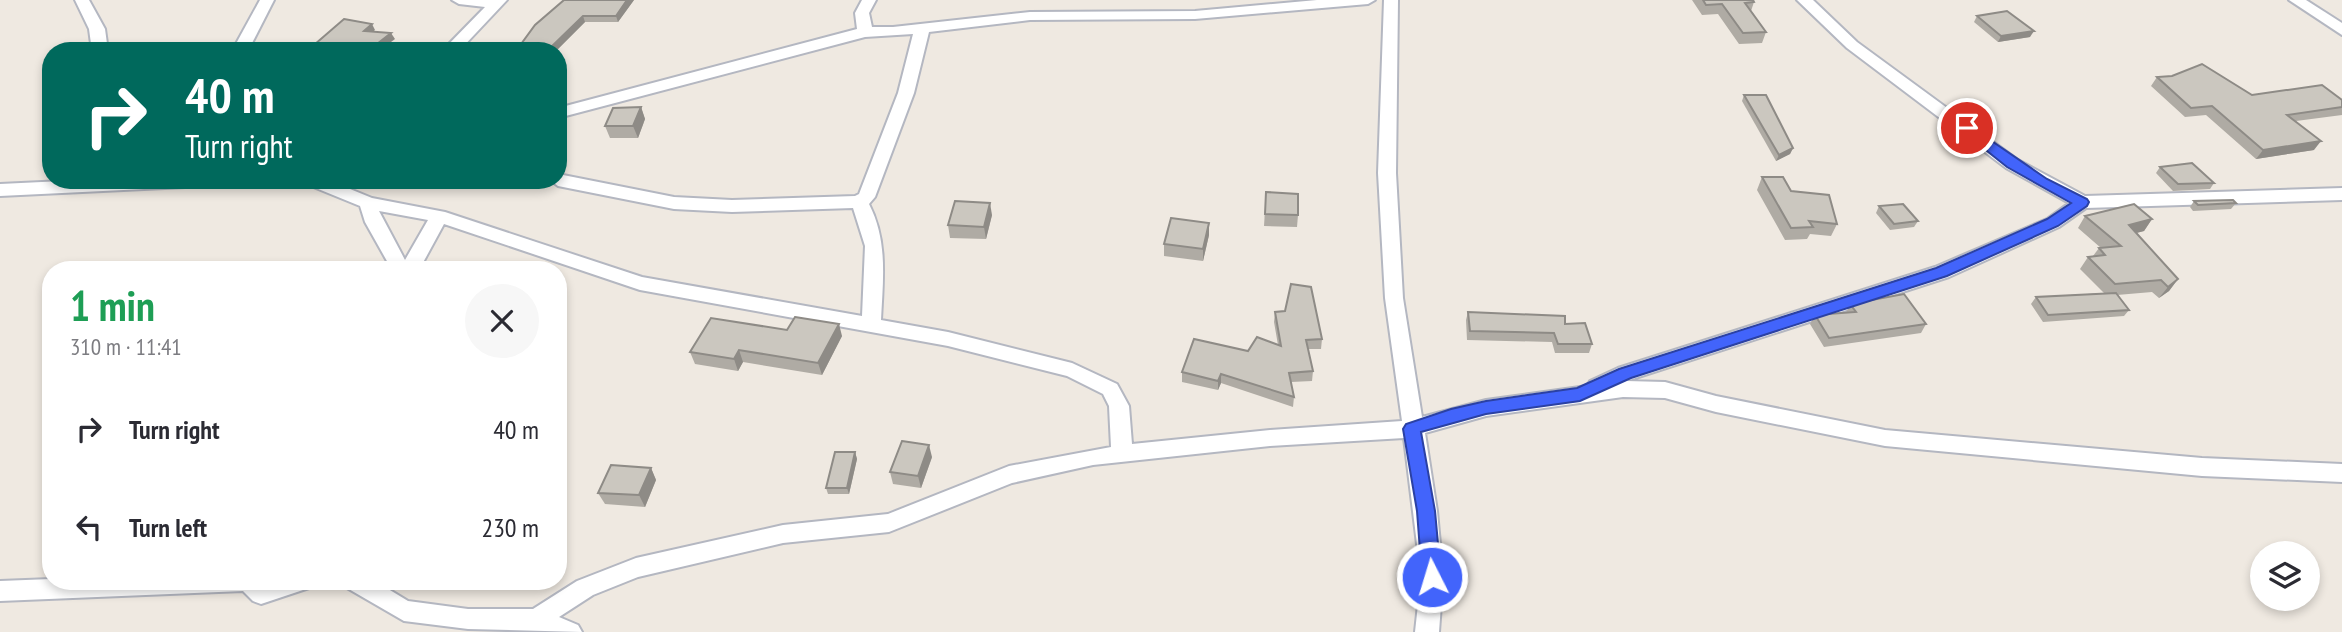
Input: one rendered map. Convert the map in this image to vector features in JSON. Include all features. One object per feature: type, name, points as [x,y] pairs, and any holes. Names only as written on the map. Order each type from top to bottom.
[{"type":"street","points":[[82,0],[97,29],[99,42]]},
{"type":"street","points":[[245,42],[267,0]]},
{"type":"street","points":[[459,0],[498,1]]},
{"type":"street","points":[[865,32],[862,13],[869,0]]},
{"type":"street","points":[[567,111],[865,32],[893,32],[1031,16],[1195,15],[1367,0]]},
{"type":"street","points":[[1391,0],[1387,173],[1394,298],[1426,511],[1432,577],[1427,632]]},
{"type":"street","points":[[1804,0],[1852,45],[2012,164],[2042,183],[2082,202],[2342,194]]},
{"type":"street","points":[[2297,0],[2342,30]]},
{"type":"street","points":[[459,42],[498,1]]},
{"type":"street","points":[[567,182],[674,203],[732,206],[859,202],[866,197],[900,109],[916,64],[922,28]]},
{"type":"street","points":[[0,190],[42,188]]},
{"type":"street","points":[[334,189],[368,203],[439,216],[640,284],[948,339],[1072,370],[1110,389],[1119,406],[1122,453]]},
{"type":"street","points":[[859,202],[869,219],[876,247],[871,324]]},
{"type":"street","points":[[1580,394],[1625,373],[1942,272],[2053,223],[2082,202]]},
{"type":"street","points":[[368,203],[374,222],[397,261]]},
{"type":"street","points":[[414,261],[439,216]]},
{"type":"street","points":[[537,619],[585,588],[636,568],[783,534],[889,523],[1009,475],[1093,457],[1270,438],[1412,429],[1451,415],[1486,408],[1623,389],[1655,389],[1840,431],[1885,438],[2202,467],[2342,473]]},
{"type":"street","points":[[0,591],[42,589]]},
{"type":"street","points":[[257,590],[261,594],[273,590]]},
{"type":"street","points":[[370,590],[404,611],[468,620],[537,619],[570,632]]},
{"type":"building","points":[[564,0],[627,0],[616,16],[583,16],[556,42],[523,42],[535,25]]},
{"type":"building","points":[[1703,0],[1753,0],[1754,2],[1745,3],[1766,32],[1743,33],[1722,4],[1706,5]]},
{"type":"building","points":[[2007,11],[2034,31],[2001,36],[1977,16]]},
{"type":"building","points":[[344,19],[372,24],[364,31],[391,33],[380,42],[317,42]]},
{"type":"building","points":[[2202,64],[2252,95],[2322,85],[2342,100],[2342,107],[2287,115],[2321,141],[2263,150],[2212,106],[2191,108],[2157,77],[2172,76]]},
{"type":"building","points":[[1744,95],[1766,95],[1793,148],[1779,155]]},
{"type":"building","points":[[641,107],[633,126],[605,126],[613,108]]},
{"type":"building","points":[[2192,163],[2214,183],[2178,184],[2160,167]]},
{"type":"building","points":[[1762,177],[1783,177],[1791,191],[1829,195],[1837,224],[1809,221],[1813,227],[1791,228]]},
{"type":"building","points":[[1266,192],[1298,194],[1298,215],[1265,214]]},
{"type":"building","points":[[2233,200],[2236,203],[2198,205],[2194,201]]},
{"type":"building","points":[[955,201],[990,203],[984,227],[948,225]]},
{"type":"building","points":[[1903,204],[1918,221],[1894,224],[1879,206]]},
{"type":"building","points":[[2134,204],[2152,219],[2129,225],[2178,279],[2168,287],[2161,280],[2115,284],[2088,257],[2105,255],[2099,248],[2121,246],[2085,216]]},
{"type":"building","points":[[1171,218],[1209,223],[1203,249],[1164,244]]},
{"type":"building","points":[[1291,284],[1311,287],[1322,339],[1306,340],[1313,371],[1289,373],[1294,397],[1221,374],[1218,381],[1182,372],[1194,339],[1248,351],[1257,337],[1281,346],[1275,312],[1285,311]]},
{"type":"building","points":[[2116,293],[2129,310],[2048,315],[2036,297]]},
{"type":"building","points":[[1904,294],[1926,324],[1829,338],[1815,315],[1856,312],[1850,304]]},
{"type":"building","points":[[1468,312],[1565,316],[1565,324],[1585,323],[1592,344],[1558,344],[1554,333],[1470,331]]},
{"type":"building","points":[[795,317],[839,324],[818,363],[739,350],[734,359],[690,352],[711,318],[787,330]]},
{"type":"building","points":[[902,441],[929,445],[918,476],[890,472]]},
{"type":"building","points":[[835,452],[855,452],[847,488],[826,488]]},
{"type":"building","points":[[611,465],[651,468],[639,495],[598,493]]},
{"type":"route","points":[[1432,577],[1426,511],[1412,429],[1451,415],[1580,394],[1625,373],[1942,272],[2053,223],[2082,202],[2042,183],[2012,164],[1967,128]]}]
